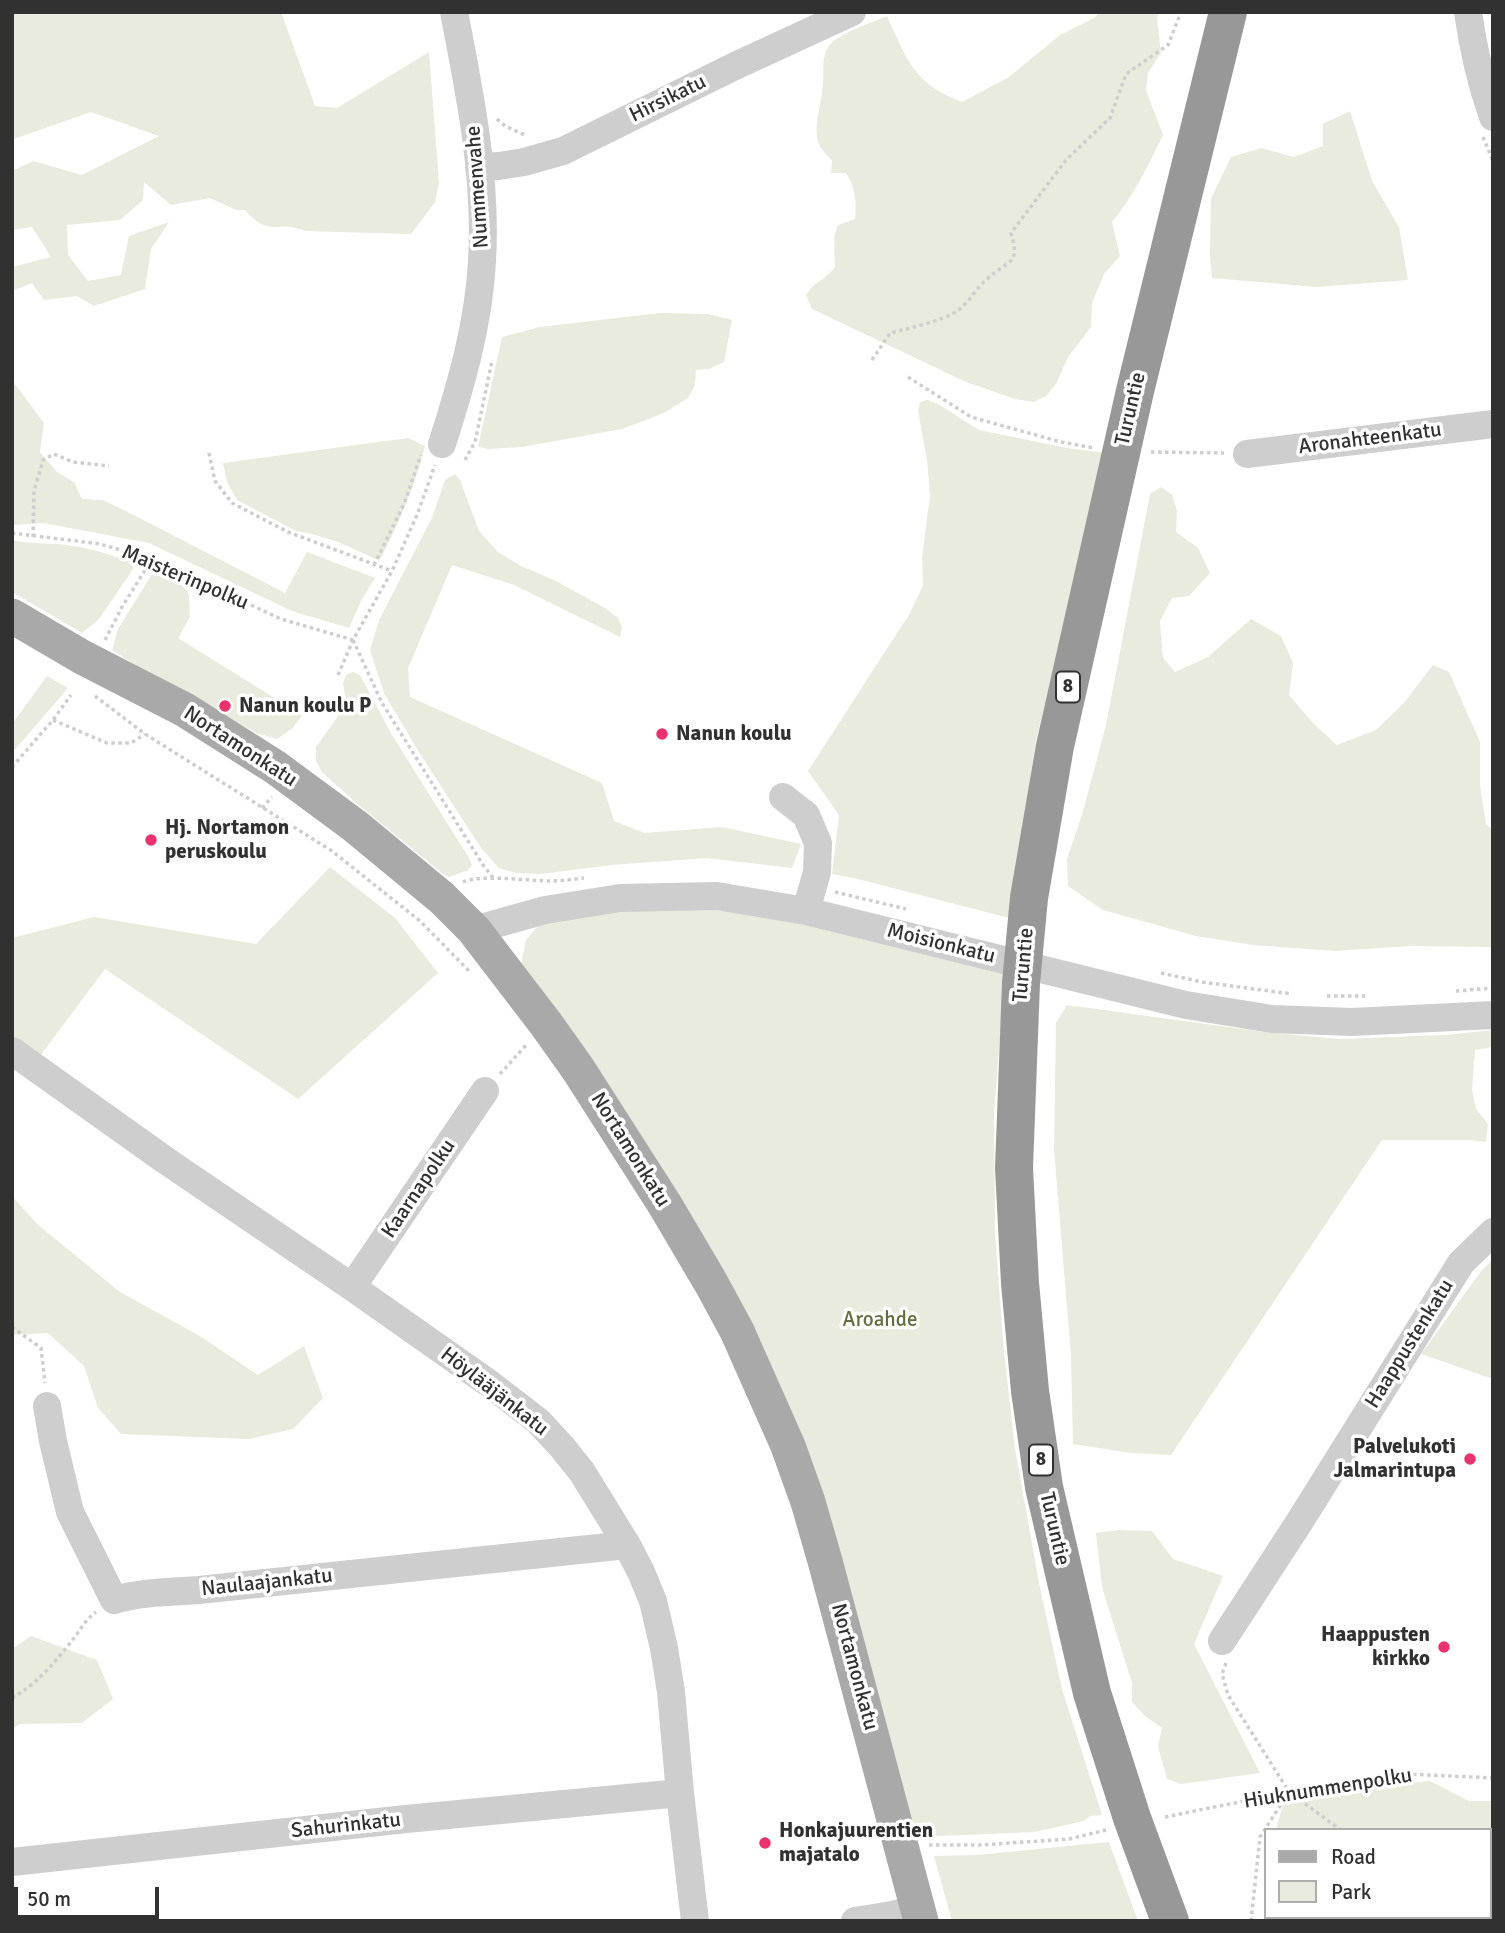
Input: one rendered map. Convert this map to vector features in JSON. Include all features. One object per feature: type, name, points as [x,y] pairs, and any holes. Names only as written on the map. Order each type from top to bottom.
[{"type":"highway","name":"Turuntie","points":[[1170,1921],[1132,1818],[1092,1693],[1044,1487],[1030,1391],[1020,1283],[1014,1168],[1021,983],[1029,898],[1055,746],[1108,463],[1135,391],[1228,12]]},
{"type":"main road","name":"Nortamonkatu","points":[[12,616],[82,657],[185,710],[275,767],[355,826],[442,898],[474,930],[546,1024],[612,1120],[665,1205],[737,1331],[762,1384],[808,1502],[920,1914]]},
{"type":"street","name":"Nummenvahe","points":[[433,446],[455,404],[474,324],[481,276],[483,223],[474,117],[454,12]]},
{"type":"street","name":"Hirsikatu","points":[[478,167],[524,162],[563,151],[852,12]]},
{"type":"street","points":[[1468,12],[1474,48],[1493,117]]},
{"type":"street","name":"Aronahteenkatu","points":[[1247,454],[1493,424]]},
{"type":"street","points":[[783,796],[806,815],[818,843],[817,872],[806,911]]},
{"type":"street","name":"Moisionkatu","points":[[474,930],[545,910],[620,898],[717,896],[806,911],[1186,1004],[1272,1019],[1352,1022],[1493,1014]]},
{"type":"street","name":"Höylääjänkatu","points":[[12,1051],[165,1160],[491,1384],[538,1422],[582,1472],[627,1545],[653,1601],[671,1692],[695,1921]]},
{"type":"street","name":"Kaarnapolku","points":[[352,1287],[485,1091]]},
{"type":"street","name":"Haappustenkatu","points":[[1224,1652],[1300,1521],[1461,1263],[1493,1232]]},
{"type":"street","points":[[47,1406],[70,1513],[114,1600]]},
{"type":"street","name":"Naulaajankatu","points":[[114,1600],[146,1593],[199,1590],[627,1545]]},
{"type":"street","name":"Sahurinkatu","points":[[12,1862],[406,1819],[680,1793]]},
{"type":"street","points":[[855,1921],[920,1914]]},
{"type":"path","points":[[872,360],[890,333],[957,312],[987,278],[1011,262],[1016,248],[1012,233],[1066,160],[1110,118],[1126,75],[1168,45],[1181,12]]},
{"type":"path","points":[[908,377],[971,417],[1060,442],[1108,463]]},
{"type":"path","points":[[374,565],[433,446]]},
{"type":"path","points":[[338,675],[353,640],[392,571],[417,515],[433,446]]},
{"type":"path","points":[[1147,452],[1247,454]]},
{"type":"path","points":[[209,453],[215,481],[232,503],[288,532],[392,571]]},
{"type":"path","points":[[33,537],[34,491],[43,460],[54,454],[73,463],[109,466]]},
{"type":"path","name":"Maisterinpolku","points":[[12,533],[100,544],[152,559],[281,619],[353,640]]},
{"type":"path","points":[[104,642],[152,559]]},
{"type":"path","points":[[353,640],[382,703],[494,879]]},
{"type":"path","points":[[87,690],[145,734],[332,852],[420,920],[474,976]]},
{"type":"path","points":[[12,767],[71,695]]},
{"type":"path","points":[[53,720],[107,743],[131,743],[145,734]]},
{"type":"path","points":[[485,1091],[546,1024]]},
{"type":"path","points":[[12,1327],[41,1348],[47,1406]]},
{"type":"path","points":[[12,1698],[46,1671],[89,1618],[114,1600]]},
{"type":"path","points":[[1224,1652],[1222,1674],[1228,1695],[1289,1792],[1337,1828]]},
{"type":"path","name":"Hiuknummenpolku","points":[[1165,1817],[1289,1792],[1408,1774],[1493,1778]]},
{"type":"path","points":[[1266,1828],[1289,1792]]},
{"type":"path","points":[[902,1845],[981,1845],[1069,1839],[1111,1828]]},
{"type":"path","points":[[1251,1921],[1260,1837],[1264,1831]]},
{"type":"green space","points":[[12,12],[281,12],[315,106],[337,108],[429,52],[439,183],[435,202],[411,234],[305,231],[262,224],[245,210],[236,210],[210,198],[171,205],[144,182],[143,200],[120,220],[67,225],[68,255],[88,281],[121,275],[129,236],[169,222],[151,249],[145,289],[94,306],[77,296],[44,300],[32,283],[12,291],[12,267],[51,257],[32,227],[12,230],[12,171],[33,161],[82,175],[159,136],[91,112],[14,139]]},
{"type":"green space","points":[[1100,12],[1159,12],[1157,18],[1161,53],[1148,73],[1146,90],[1163,135],[1134,191],[1112,222],[1120,256],[1104,274],[1092,303],[1091,327],[1068,357],[1056,384],[1046,396],[1034,402],[1015,399],[966,382],[812,309],[806,295],[835,267],[834,237],[838,225],[855,219],[856,213],[855,195],[849,178],[846,173],[831,173],[832,160],[817,138],[824,59],[829,46],[848,32],[887,16],[914,69],[933,87],[962,102],[1009,77],[1060,35],[1094,18]]},
{"type":"green space","points":[[1350,111],[1372,181],[1399,227],[1408,280],[1317,287],[1212,278],[1211,199],[1231,157],[1261,148],[1294,157],[1323,146],[1323,124]]},
{"type":"green space","points":[[660,313],[708,314],[732,320],[724,362],[709,369],[696,370],[695,385],[688,398],[664,413],[622,429],[522,447],[478,447],[502,337],[540,327]]},
{"type":"green space","points":[[12,380],[44,423],[40,452],[57,472],[74,482],[82,499],[102,500],[122,509],[285,593],[307,552],[375,578],[349,628],[292,611],[149,543],[44,523],[12,525]]},
{"type":"green space","points":[[927,400],[979,430],[1106,453],[1036,740],[1009,918],[832,874],[839,815],[808,771],[910,613],[923,585],[922,557],[930,496],[918,411],[920,402]]},
{"type":"green space","points":[[408,438],[425,446],[406,504],[378,560],[338,542],[296,531],[237,500],[227,482],[223,463]]},
{"type":"green space","points":[[455,474],[460,480],[479,531],[498,552],[605,608],[618,618],[622,627],[620,637],[514,585],[452,565],[408,668],[410,697],[602,783],[614,821],[645,833],[722,827],[801,844],[792,868],[707,858],[611,865],[541,874],[516,873],[499,868],[481,848],[384,693],[370,650],[379,620],[432,518],[445,480]]},
{"type":"green space","points":[[1161,487],[1172,495],[1177,511],[1176,532],[1198,548],[1210,573],[1189,596],[1172,598],[1160,621],[1163,658],[1175,672],[1208,657],[1251,619],[1281,636],[1293,663],[1289,695],[1337,745],[1376,730],[1404,703],[1433,665],[1449,672],[1480,742],[1480,786],[1486,824],[1493,830],[1493,947],[1408,946],[1335,951],[1253,945],[1196,936],[1103,910],[1068,886],[1067,859],[1082,815],[1106,725],[1150,494]]},
{"type":"green space","points":[[12,540],[88,549],[133,562],[133,569],[99,619],[82,633],[12,592]]},
{"type":"green space","points":[[154,571],[181,582],[189,595],[190,617],[178,638],[302,715],[293,728],[277,739],[256,733],[112,650],[118,629]]},
{"type":"green space","points":[[353,672],[360,675],[392,735],[469,858],[472,865],[468,870],[449,877],[443,874],[322,772],[316,761],[316,747],[346,702],[343,683],[346,675]]},
{"type":"green space","points":[[47,676],[68,688],[12,753],[12,724]]},
{"type":"green space","points":[[330,867],[395,918],[438,973],[298,1099],[105,969],[40,1056],[12,1037],[12,938],[94,917],[256,944]]},
{"type":"green space","name":"Aroahde","points":[[645,908],[733,911],[816,927],[1005,973],[994,1113],[995,1235],[1015,1449],[1040,1588],[1062,1689],[1102,1815],[1034,1832],[915,1837],[832,1528],[521,965],[526,940],[538,926],[579,914]]},
{"type":"green space","points":[[1067,1005],[1264,1032],[1340,1039],[1445,1035],[1493,1030],[1493,1047],[1475,1050],[1472,1090],[1476,1109],[1488,1124],[1486,1142],[1382,1140],[1171,1455],[1131,1453],[1073,1444],[1071,1356],[1054,1149],[1056,1023]]},
{"type":"green space","points":[[12,1196],[37,1224],[120,1292],[200,1336],[258,1375],[304,1346],[323,1398],[293,1429],[249,1439],[121,1434],[98,1408],[84,1366],[48,1333],[12,1335]]},
{"type":"green space","points":[[1493,1260],[1493,1379],[1421,1354],[1482,1270]]},
{"type":"green space","points":[[1118,1530],[1152,1531],[1173,1559],[1223,1576],[1194,1644],[1260,1773],[1181,1784],[1167,1779],[1158,1746],[1162,1728],[1132,1702],[1132,1683],[1102,1587],[1096,1533]]},
{"type":"green space","points":[[31,1636],[97,1660],[113,1699],[82,1723],[20,1724],[12,1729],[12,1649]]},
{"type":"green space","points":[[1430,1781],[1469,1801],[1493,1801],[1493,1921],[1340,1919],[1491,1919],[1491,1828],[1277,1828],[1284,1801],[1349,1788]]},
{"type":"green space","points":[[1109,1842],[1138,1921],[952,1921],[934,1856],[977,1855]]},
{"type":"place","name":"Nanun koulu P","points":[[225,706]]},
{"type":"place","name":"Nanun koulu","points":[[662,734]]},
{"type":"place","name":"Hj. Nortamon peruskoulu","points":[[151,840]]},
{"type":"place","name":"Palvelukoti Jalmarintupa","points":[[1470,1459]]},
{"type":"place","name":"Haappusten kirkko","points":[[1444,1647]]},
{"type":"place","name":"Honkajuurentien majatalo","points":[[765,1843]]}]
